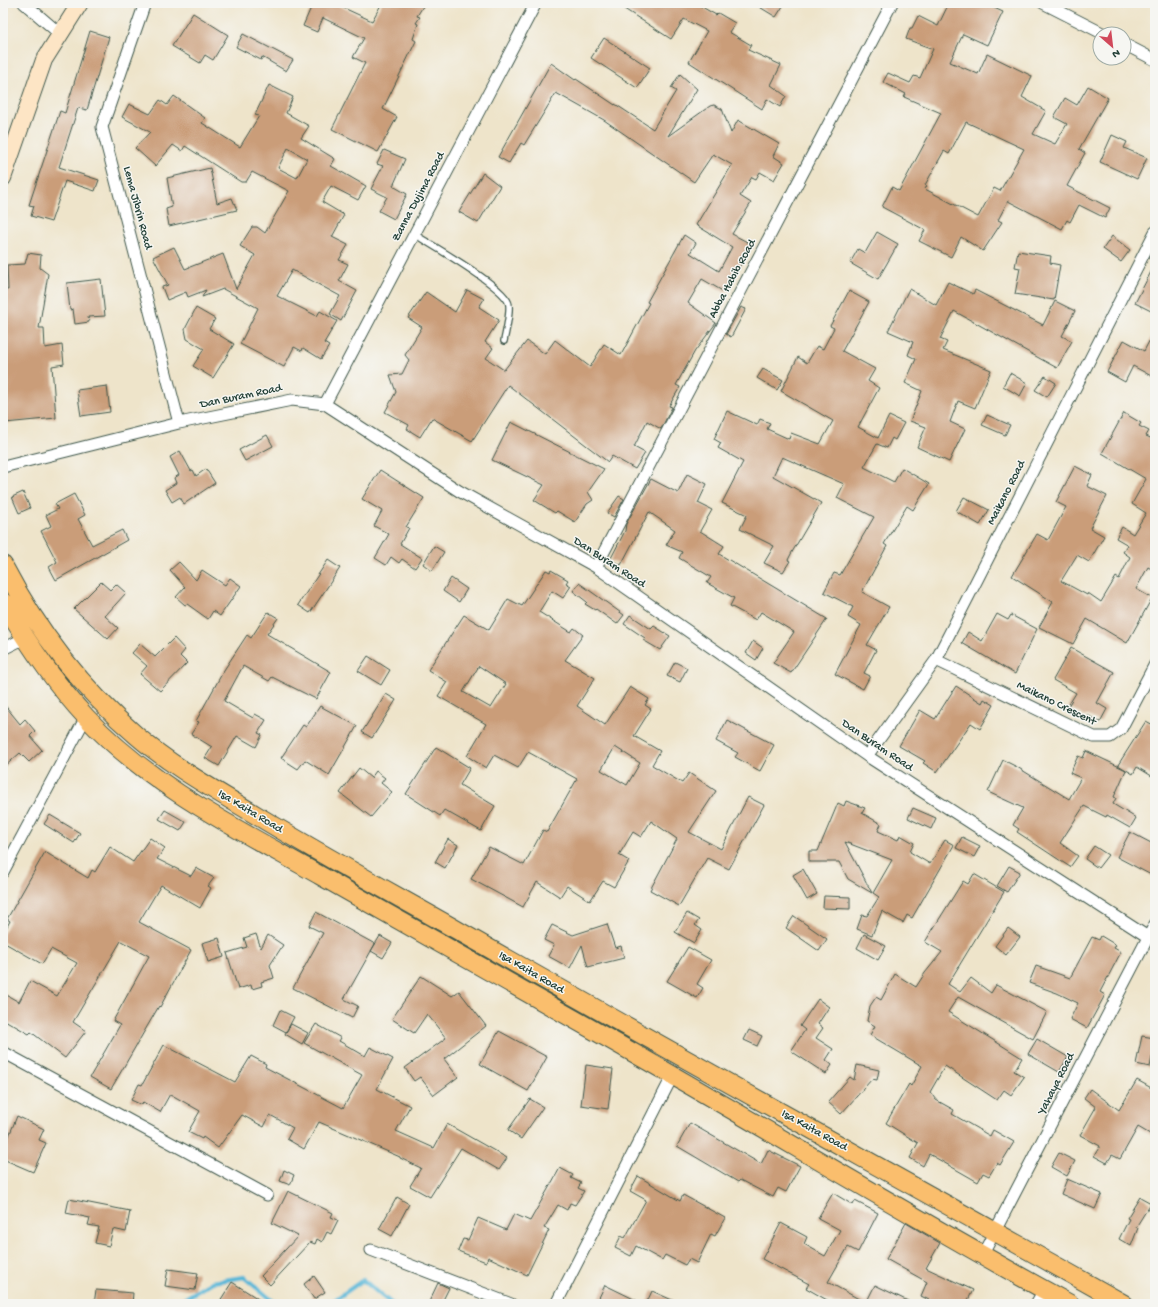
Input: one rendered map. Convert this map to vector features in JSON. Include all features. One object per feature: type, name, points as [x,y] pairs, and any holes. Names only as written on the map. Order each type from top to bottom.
[{"type":"main road","name":"Isa Kaita Road","points":[[3,564],[42,630],[73,672],[103,705],[139,738],[186,774],[691,1064],[1124,1304]]},
{"type":"main road","name":"Isa Kaita Road","points":[[3,602],[25,638],[56,681],[86,717],[122,751],[174,791],[261,842],[673,1075],[982,1256],[1040,1297],[1070,1304]]},
{"type":"main road","points":[[261,842],[271,824]]},
{"type":"street","points":[[24,3],[60,34]]},
{"type":"street","points":[[3,178],[44,60],[80,3]]},
{"type":"street","name":"Lema Jibrin Road","points":[[145,3],[102,127],[179,423]]},
{"type":"street","name":"Zanna Dujima Road","points":[[325,404],[536,3]]},
{"type":"street","name":"Abba Habib Road","points":[[596,567],[892,3]]},
{"type":"street","points":[[1043,3],[1092,28]]},
{"type":"street","points":[[1132,48],[1155,60]]},
{"type":"street","name":"Maikano Road","points":[[867,756],[936,660],[1155,232]]},
{"type":"street","name":"Dan Buram Road","points":[[3,467],[179,423],[292,400],[325,404],[459,491],[596,567],[867,756],[1148,937]]},
{"type":"street","points":[[3,649],[25,638]]},
{"type":"street","name":"Maikano Crescent","points":[[936,660],[1094,737],[1110,737],[1121,728],[1155,664]]},
{"type":"street","points":[[3,872],[86,717]]},
{"type":"street","name":"Yahaya Road","points":[[982,1256],[996,1232],[1155,924]]},
{"type":"street","points":[[3,1052],[266,1195]]},
{"type":"street","points":[[556,1304],[673,1075]]},
{"type":"street","points":[[371,1250],[511,1304]]},
{"type":"lane","points":[[414,234],[503,293],[510,304],[504,341]]},
{"type":"building","points":[[313,3],[333,3],[372,21],[382,3],[425,3],[417,16],[420,17],[416,23],[418,24],[413,39],[416,41],[383,109],[397,117],[378,152],[332,129],[365,63],[353,57],[364,38],[323,18],[317,32],[303,26]]},
{"type":"building","points":[[615,3],[695,3],[716,15],[718,13],[735,23],[729,32],[751,45],[748,50],[781,65],[771,85],[786,96],[780,107],[767,99],[762,109],[689,62],[707,31],[684,19],[671,39]]},
{"type":"building","points":[[753,3],[785,3],[776,17]]},
{"type":"building","points":[[949,3],[983,3],[1003,12],[987,45],[963,34],[950,62],[978,74],[987,54],[1032,76],[1022,97],[1046,111],[1033,134],[1055,144],[1067,124],[1054,117],[1065,98],[1077,105],[1088,86],[1108,98],[1079,149],[1085,153],[1067,186],[1110,208],[1105,218],[1079,205],[1070,222],[1067,220],[1062,229],[1008,201],[998,220],[1002,222],[983,251],[961,237],[951,257],[919,241],[925,230],[882,207],[892,187],[899,191],[941,113],[904,97],[906,94],[883,82],[888,73],[910,83],[914,76],[920,78],[933,49],[906,39],[910,28],[912,28],[918,16],[938,26]],"holes":[[[966,122],[1024,149],[1000,191],[994,188],[978,217],[925,189],[927,186],[925,185],[944,151],[949,154]]]},
{"type":"building","points":[[193,13],[228,35],[213,60],[205,55],[200,63],[172,46]]},
{"type":"building","points":[[90,31],[109,37],[87,110],[78,108],[59,167],[99,180],[95,191],[65,181],[51,222],[31,216],[34,206],[29,205],[60,111],[65,113]]},
{"type":"building","points":[[243,34],[293,60],[286,71],[262,57],[261,60],[236,47]]},
{"type":"building","points":[[604,38],[650,68],[637,88],[591,58]]},
{"type":"building","points":[[551,63],[575,80],[576,79],[653,129],[676,91],[671,88],[680,74],[697,89],[668,136],[710,106],[714,105],[722,109],[731,133],[738,120],[779,144],[773,156],[784,163],[774,180],[760,172],[756,179],[752,177],[740,196],[751,203],[732,234],[751,244],[726,293],[702,279],[688,303],[716,323],[695,351],[676,385],[680,387],[669,406],[672,407],[661,429],[647,421],[634,447],[645,453],[635,469],[612,456],[608,462],[508,385],[472,441],[432,418],[420,437],[407,429],[409,425],[385,412],[396,392],[390,375],[402,374],[409,360],[405,355],[422,327],[408,318],[426,292],[455,312],[467,290],[484,299],[479,307],[499,320],[485,342],[493,348],[486,358],[504,370],[527,341],[545,354],[555,340],[590,367],[604,344],[621,355],[649,303],[647,302],[684,235],[696,243],[690,253],[719,271],[732,247],[696,225],[732,165],[713,154],[694,182],[604,120],[556,93],[524,145],[521,143],[509,163],[498,157]]},
{"type":"building","points":[[269,85],[293,97],[286,113],[309,126],[301,138],[335,159],[331,166],[366,186],[358,200],[331,186],[322,202],[344,215],[332,237],[348,245],[339,260],[348,264],[339,281],[357,291],[341,321],[330,314],[340,296],[292,270],[277,296],[317,316],[320,311],[337,321],[324,343],[329,346],[321,359],[303,348],[302,351],[294,347],[284,367],[240,344],[258,308],[223,289],[202,297],[206,290],[188,297],[186,292],[167,300],[162,287],[168,285],[153,257],[174,247],[185,269],[223,254],[236,289],[255,255],[240,246],[252,227],[257,227],[265,233],[289,191],[252,172],[246,182],[241,182],[185,146],[182,151],[173,145],[155,166],[135,148],[150,132],[122,117],[129,104],[150,114],[160,100],[167,105],[174,96],[205,118],[202,123],[240,147],[259,116],[255,115]],"holes":[[[288,148],[307,159],[297,178],[278,168]]]},
{"type":"building","points":[[1112,135],[1127,142],[1124,148],[1147,158],[1137,179],[1100,162]]},
{"type":"building","points":[[384,150],[405,159],[393,186],[407,194],[394,219],[379,211],[387,197],[371,189],[383,166],[377,164]]},
{"type":"building","points":[[210,168],[217,203],[232,198],[237,210],[169,226],[166,209],[172,207],[167,178]]},
{"type":"building","points":[[483,173],[500,186],[478,223],[459,212]]},
{"type":"building","points":[[877,232],[898,244],[878,279],[850,263],[858,249],[865,253]]},
{"type":"building","points":[[1112,236],[1130,250],[1121,262],[1103,249]]},
{"type":"building","points":[[1018,251],[1051,256],[1050,263],[1060,265],[1054,300],[1015,294],[1020,268],[1015,267]]},
{"type":"building","points":[[28,253],[41,255],[40,268],[48,274],[39,328],[44,328],[45,348],[62,345],[64,364],[52,366],[56,418],[5,423],[3,401],[3,289],[8,290],[7,265],[25,264]]},
{"type":"building","points":[[1155,264],[1155,313],[1135,303]]},
{"type":"building","points":[[101,279],[105,316],[88,317],[89,322],[75,324],[73,309],[70,310],[67,283]]},
{"type":"building","points":[[948,282],[973,294],[975,290],[1043,325],[1055,301],[1075,311],[1062,336],[1072,341],[1057,368],[954,311],[940,339],[947,342],[943,350],[991,370],[975,408],[958,401],[950,422],[965,429],[949,462],[917,447],[926,427],[910,421],[922,391],[905,383],[916,359],[908,355],[913,342],[888,331],[909,289],[936,305]]},
{"type":"building","points":[[849,291],[869,302],[842,351],[875,369],[868,381],[879,388],[858,427],[878,438],[889,416],[904,423],[895,440],[892,438],[887,448],[877,444],[864,467],[894,482],[902,468],[929,484],[913,510],[907,506],[884,544],[887,546],[862,592],[889,607],[867,645],[876,650],[864,673],[870,676],[863,689],[835,674],[861,625],[848,617],[853,607],[824,592],[834,573],[840,575],[874,517],[837,498],[844,484],[782,457],[773,476],[821,503],[791,554],[788,560],[790,561],[783,572],[764,563],[774,546],[740,529],[747,515],[722,503],[743,462],[718,448],[721,443],[714,439],[727,411],[757,425],[760,419],[770,423],[767,429],[789,439],[791,433],[820,444],[833,421],[781,391],[798,357],[807,363],[817,346],[823,349],[834,328],[830,326]]},
{"type":"building","points":[[741,307],[746,309],[731,337],[726,334]]},
{"type":"building","points":[[196,308],[215,319],[209,329],[234,344],[213,378],[193,366],[204,349],[187,339],[185,329]]},
{"type":"building","points":[[1155,330],[1155,378],[1133,366],[1125,382],[1107,372],[1124,340],[1144,351]]},
{"type":"building","points":[[763,369],[783,380],[777,390],[757,378]]},
{"type":"building","points":[[1010,373],[1027,383],[1020,396],[1003,386]]},
{"type":"building","points":[[1045,376],[1056,383],[1047,397],[1035,390]]},
{"type":"building","points":[[107,386],[110,412],[81,416],[77,390]]},
{"type":"building","points":[[1124,413],[1141,423],[1139,426],[1149,431],[1146,436],[1155,440],[1155,571],[1148,567],[1136,589],[1152,598],[1127,643],[1087,619],[1073,644],[1039,627],[1053,602],[1012,576],[1037,534],[1048,540],[1066,507],[1056,502],[1075,466],[1092,475],[1087,486],[1107,496],[1090,528],[1104,536],[1089,562],[1077,555],[1061,581],[1087,595],[1088,593],[1101,602],[1116,577],[1119,579],[1130,557],[1123,552],[1128,545],[1116,538],[1122,527],[1133,534],[1146,513],[1132,504],[1146,479],[1102,453]]},
{"type":"building","points":[[987,415],[1010,425],[1005,435],[982,425]]},
{"type":"building","points":[[511,422],[604,469],[588,492],[593,500],[587,504],[575,522],[557,511],[555,513],[534,500],[544,485],[492,460]]},
{"type":"building","points":[[267,435],[273,446],[245,461],[239,450]]},
{"type":"building","points":[[180,451],[191,471],[193,470],[196,476],[206,469],[215,483],[184,504],[180,497],[172,502],[165,490],[176,483],[174,478],[179,475],[170,457]]},
{"type":"building","points":[[380,470],[424,498],[406,527],[409,528],[400,544],[422,558],[415,568],[402,559],[399,563],[391,557],[386,565],[375,558],[389,534],[374,526],[382,511],[362,499]]},
{"type":"building","points":[[687,474],[707,484],[698,503],[712,510],[700,531],[724,546],[719,554],[827,619],[791,673],[773,663],[794,632],[761,612],[756,620],[730,606],[734,598],[707,583],[711,577],[679,558],[682,552],[666,545],[675,530],[649,512],[621,565],[610,560],[625,531],[626,524],[651,479],[678,493]]},
{"type":"building","points":[[23,492],[30,508],[19,513],[12,497]]},
{"type":"building","points":[[74,494],[85,515],[78,519],[92,545],[122,530],[127,540],[56,580],[49,567],[57,562],[41,531],[51,526],[46,515],[58,509],[55,504]]},
{"type":"building","points":[[619,496],[624,499],[614,517],[607,513]]},
{"type":"building","points":[[964,497],[989,510],[980,525],[956,511]]},
{"type":"building","points":[[434,546],[444,552],[432,571],[423,564]]},
{"type":"building","points":[[328,560],[340,568],[310,613],[298,605]]},
{"type":"building","points":[[179,562],[196,580],[202,570],[225,585],[230,578],[241,586],[220,616],[213,611],[208,619],[187,604],[185,605],[176,597],[185,587],[170,570]]},
{"type":"building","points":[[546,570],[550,572],[551,570],[568,580],[566,583],[571,586],[563,598],[552,591],[539,612],[571,632],[574,628],[583,635],[565,660],[595,678],[577,706],[605,725],[630,687],[649,699],[645,705],[651,709],[634,736],[660,751],[652,765],[682,783],[689,773],[716,791],[689,832],[721,849],[748,797],[764,805],[729,869],[707,858],[679,906],[650,890],[677,839],[651,821],[641,837],[633,832],[619,855],[629,861],[614,887],[603,881],[590,901],[567,886],[560,897],[537,882],[523,907],[471,879],[489,847],[524,865],[543,830],[547,832],[577,779],[528,752],[518,768],[494,755],[486,768],[467,756],[486,724],[438,696],[447,682],[428,670],[464,615],[489,630],[508,599],[522,606]],"holes":[[[479,666],[506,684],[491,708],[463,692]],[[615,747],[640,763],[627,785],[601,770]]]},
{"type":"building","points":[[451,578],[467,589],[459,602],[443,591]]},
{"type":"building","points":[[101,582],[110,590],[116,584],[126,593],[105,616],[118,628],[108,639],[74,609]]},
{"type":"building","points":[[579,583],[624,615],[617,624],[596,609],[595,610],[585,604],[587,602],[573,591]]},
{"type":"building","points":[[268,612],[278,618],[267,634],[331,672],[316,699],[272,677],[269,681],[243,666],[224,701],[253,718],[255,714],[266,720],[258,733],[262,735],[256,747],[237,736],[219,766],[205,758],[212,747],[191,734],[199,722],[196,721],[224,670],[247,635],[251,638]]},
{"type":"building","points":[[997,614],[1008,620],[1011,615],[1037,629],[1015,674],[962,643],[968,632],[982,641]]},
{"type":"building","points":[[630,615],[651,629],[654,626],[670,636],[660,650],[643,640],[645,638],[624,624]]},
{"type":"building","points":[[174,638],[185,650],[180,656],[187,663],[160,691],[140,674],[147,666],[132,653],[140,644],[155,657]]},
{"type":"building","points":[[753,641],[763,648],[756,660],[746,653]]},
{"type":"building","points":[[1071,648],[1114,672],[1097,703],[1107,709],[1100,722],[1087,715],[1085,717],[1068,706],[1076,693],[1053,680]]},
{"type":"building","points":[[368,656],[390,670],[381,685],[358,671]]},
{"type":"building","points":[[675,662],[687,668],[680,682],[667,676]]},
{"type":"building","points":[[956,686],[982,703],[984,699],[994,705],[980,729],[971,723],[937,772],[923,763],[925,761],[899,746],[920,710],[935,719]]},
{"type":"building","points":[[386,694],[396,700],[372,738],[362,732]]},
{"type":"building","points":[[3,703],[20,724],[25,719],[35,731],[30,736],[42,750],[29,762],[20,753],[3,768]]},
{"type":"building","points":[[320,706],[357,726],[329,775],[305,760],[298,769],[281,758],[303,725],[306,727]]},
{"type":"building","points":[[727,720],[774,745],[760,771],[735,757],[738,753],[716,741]]},
{"type":"building","points":[[1146,721],[1155,726],[1155,778],[1137,767],[1133,774],[1118,765]]},
{"type":"building","points":[[436,747],[470,768],[460,785],[495,806],[481,831],[444,810],[440,816],[406,794]]},
{"type":"building","points":[[1086,751],[1126,770],[1114,797],[1116,798],[1113,804],[1136,818],[1130,828],[1107,815],[1106,817],[1084,806],[1060,843],[1078,856],[1070,867],[1017,832],[1019,829],[1013,825],[1023,808],[988,792],[1003,760],[1069,799],[1081,778],[1070,773],[1078,756],[1083,758]]},
{"type":"building","points":[[359,768],[371,778],[376,771],[385,778],[381,783],[392,792],[371,817],[340,793]]},
{"type":"building","points":[[846,801],[865,808],[862,813],[881,824],[878,831],[898,840],[900,835],[914,843],[910,852],[930,864],[945,840],[954,845],[912,918],[907,915],[903,923],[882,911],[872,935],[857,929],[862,915],[867,916],[879,897],[873,893],[892,860],[845,842],[872,893],[848,879],[839,862],[809,862],[809,851],[818,851],[838,803],[844,806]]},
{"type":"building","points":[[913,808],[936,818],[931,829],[908,818]]},
{"type":"building","points":[[165,810],[186,822],[180,831],[159,819]]},
{"type":"building","points":[[50,815],[80,833],[74,843],[44,824]]},
{"type":"building","points":[[1130,832],[1155,845],[1155,877],[1117,857]]},
{"type":"building","points":[[962,837],[980,846],[974,857],[956,848]]},
{"type":"building","points":[[150,838],[165,848],[157,859],[191,876],[196,868],[214,878],[208,886],[211,888],[200,908],[161,885],[139,922],[191,950],[160,1007],[159,1006],[111,1089],[90,1077],[120,1025],[113,1021],[149,956],[121,941],[73,1022],[86,1031],[65,1058],[31,1032],[29,1034],[3,1019],[3,993],[19,1002],[30,981],[57,996],[77,963],[51,949],[42,964],[3,942],[3,934],[10,921],[7,919],[45,852],[88,878],[92,870],[95,872],[110,847],[133,862]]},
{"type":"building","points":[[448,839],[458,845],[445,868],[435,862]]},
{"type":"building","points":[[1094,846],[1108,855],[1098,868],[1085,859]]},
{"type":"building","points":[[1009,866],[1020,872],[1007,892],[997,886]]},
{"type":"building","points":[[803,869],[817,894],[807,900],[793,875]]},
{"type":"building","points":[[974,874],[1004,892],[948,984],[960,992],[971,978],[991,993],[996,985],[1047,1012],[1033,1039],[958,997],[948,1012],[1022,1058],[1014,1071],[1024,1077],[1011,1095],[1004,1090],[997,1100],[945,1066],[930,1092],[936,1100],[954,1110],[952,1114],[990,1136],[993,1130],[1014,1142],[1000,1165],[997,1163],[989,1176],[983,1173],[978,1182],[929,1154],[923,1166],[910,1158],[918,1143],[886,1123],[909,1084],[911,1086],[922,1066],[870,1035],[875,1026],[867,1021],[870,1006],[876,997],[881,1000],[895,974],[916,987],[942,952],[925,942],[963,881],[968,884]]},
{"type":"building","points":[[824,896],[850,897],[850,909],[823,908]]},
{"type":"building","points":[[316,912],[375,944],[344,999],[358,1006],[352,1018],[293,988],[323,933],[309,926]]},
{"type":"building","points":[[687,913],[699,920],[695,925],[702,930],[694,943],[675,932]]},
{"type":"building","points":[[794,916],[827,939],[819,951],[786,928]]},
{"type":"building","points":[[607,924],[615,948],[621,946],[624,958],[588,967],[582,945],[570,968],[548,956],[554,945],[544,940],[552,925],[573,935]]},
{"type":"building","points":[[1008,928],[1020,937],[1006,955],[995,946]]},
{"type":"building","points":[[256,934],[261,948],[268,935],[283,945],[270,965],[274,978],[261,982],[262,986],[252,989],[251,985],[238,989],[227,953],[247,947],[244,938]]},
{"type":"building","points":[[864,934],[886,946],[878,960],[857,948]]},
{"type":"building","points":[[380,936],[392,943],[383,958],[371,951]]},
{"type":"building","points":[[1101,936],[1116,945],[1114,948],[1121,952],[1100,992],[1105,995],[1087,1028],[1070,1019],[1078,1003],[1057,993],[1029,983],[1036,966],[1070,978],[1092,937],[1099,940]]},
{"type":"building","points":[[219,938],[224,957],[208,962],[202,943]]},
{"type":"building","points":[[688,947],[711,960],[697,984],[703,988],[697,998],[667,981]]},
{"type":"building","points":[[421,976],[452,996],[459,991],[486,1026],[444,1059],[458,1077],[434,1095],[420,1077],[414,1081],[405,1068],[446,1038],[427,1014],[414,1033],[392,1019]]},
{"type":"building","points":[[818,999],[829,1007],[818,1024],[823,1028],[816,1038],[833,1049],[826,1060],[832,1065],[826,1074],[791,1051],[805,1030],[800,1026]]},
{"type":"building","points":[[280,1010],[294,1017],[286,1032],[273,1025]]},
{"type":"building","points":[[291,1024],[308,1033],[302,1044],[285,1034]]},
{"type":"building","points":[[316,1024],[341,1038],[339,1041],[365,1056],[370,1047],[393,1059],[377,1089],[410,1106],[396,1131],[434,1148],[447,1124],[507,1158],[499,1170],[461,1148],[430,1197],[410,1186],[421,1168],[400,1157],[319,1122],[304,1149],[287,1139],[293,1128],[281,1121],[270,1115],[264,1127],[242,1115],[218,1148],[203,1137],[202,1139],[188,1132],[200,1111],[170,1094],[160,1112],[143,1102],[142,1105],[131,1100],[139,1084],[142,1085],[164,1045],[235,1082],[251,1056],[266,1064],[265,1067],[343,1108],[362,1075],[304,1043]]},
{"type":"building","points":[[749,1030],[762,1036],[757,1046],[744,1040]]},
{"type":"building","points":[[499,1031],[547,1057],[528,1091],[480,1064]]},
{"type":"building","points":[[1142,1036],[1155,1038],[1155,1057],[1152,1057],[1150,1067],[1136,1064]]},
{"type":"building","points":[[1037,1039],[1068,1057],[1059,1072],[1028,1054]]},
{"type":"building","points":[[586,1065],[613,1069],[608,1109],[581,1105]]},
{"type":"building","points":[[857,1065],[879,1070],[877,1080],[872,1079],[841,1114],[828,1102],[850,1077],[854,1080]]},
{"type":"building","points":[[1137,1080],[1155,1090],[1155,1137],[1138,1127],[1120,1159],[1112,1155],[1107,1163],[1094,1156],[1100,1146],[1080,1135],[1096,1107],[1084,1098],[1090,1089],[1119,1110]]},
{"type":"building","points":[[530,1099],[543,1107],[521,1139],[508,1130]]},
{"type":"building","points":[[17,1116],[44,1129],[39,1140],[46,1143],[33,1172],[3,1159],[3,1151]]},
{"type":"building","points":[[690,1123],[761,1164],[768,1150],[800,1166],[786,1192],[778,1188],[773,1197],[740,1180],[738,1182],[677,1146]]},
{"type":"building","points":[[1059,1153],[1075,1161],[1067,1176],[1051,1167]]},
{"type":"building","points":[[560,1168],[573,1175],[571,1178],[581,1183],[578,1188],[584,1191],[575,1205],[570,1203],[567,1210],[558,1205],[544,1228],[549,1230],[527,1275],[488,1257],[486,1262],[458,1251],[463,1239],[468,1240],[478,1218],[506,1230],[514,1214],[530,1221]]},
{"type":"building","points":[[284,1170],[294,1175],[290,1185],[280,1181]]},
{"type":"building","points":[[638,1176],[680,1201],[683,1195],[725,1218],[715,1236],[711,1234],[697,1263],[689,1259],[685,1265],[665,1255],[662,1260],[636,1246],[631,1256],[615,1248],[621,1236],[625,1238],[646,1200],[630,1191]]},
{"type":"building","points":[[1067,1179],[1102,1194],[1095,1209],[1061,1194]]},
{"type":"building","points":[[288,1191],[333,1213],[331,1217],[338,1220],[331,1234],[327,1232],[322,1242],[317,1239],[315,1244],[310,1242],[270,1285],[261,1276],[298,1236],[272,1223]]},
{"type":"building","points":[[833,1193],[853,1205],[855,1201],[878,1213],[858,1252],[848,1247],[828,1282],[866,1303],[875,1285],[914,1304],[834,1304],[806,1288],[809,1284],[762,1259],[781,1223],[807,1237],[804,1244],[825,1256],[840,1230],[818,1218]]},
{"type":"building","points":[[397,1197],[409,1204],[392,1236],[379,1229]]},
{"type":"building","points":[[1140,1197],[1151,1203],[1136,1227],[1138,1228],[1131,1246],[1119,1239],[1129,1219],[1127,1218]]},
{"type":"building","points":[[69,1199],[130,1211],[126,1232],[113,1229],[109,1246],[95,1243],[99,1227],[88,1225],[90,1218],[66,1213]]},
{"type":"building","points":[[906,1223],[940,1243],[926,1268],[973,1290],[966,1304],[937,1304],[921,1296],[927,1282],[886,1259]]},
{"type":"building","points":[[168,1269],[198,1273],[195,1290],[165,1286]]},
{"type":"building","points":[[314,1276],[325,1292],[314,1299],[304,1284]]},
{"type":"building","points":[[232,1282],[266,1304],[218,1304]]},
{"type":"building","points":[[438,1283],[449,1288],[441,1304],[428,1304]]},
{"type":"building","points":[[605,1285],[644,1304],[596,1304]]},
{"type":"building","points":[[96,1290],[133,1293],[132,1304],[94,1304]]},
{"type":"building","points":[[652,1291],[681,1304],[646,1304]]},
{"type":"waterway","points":[[176,1304],[212,1282],[244,1277],[276,1304]]},
{"type":"waterway","points":[[329,1304],[363,1280],[392,1304]]}]
